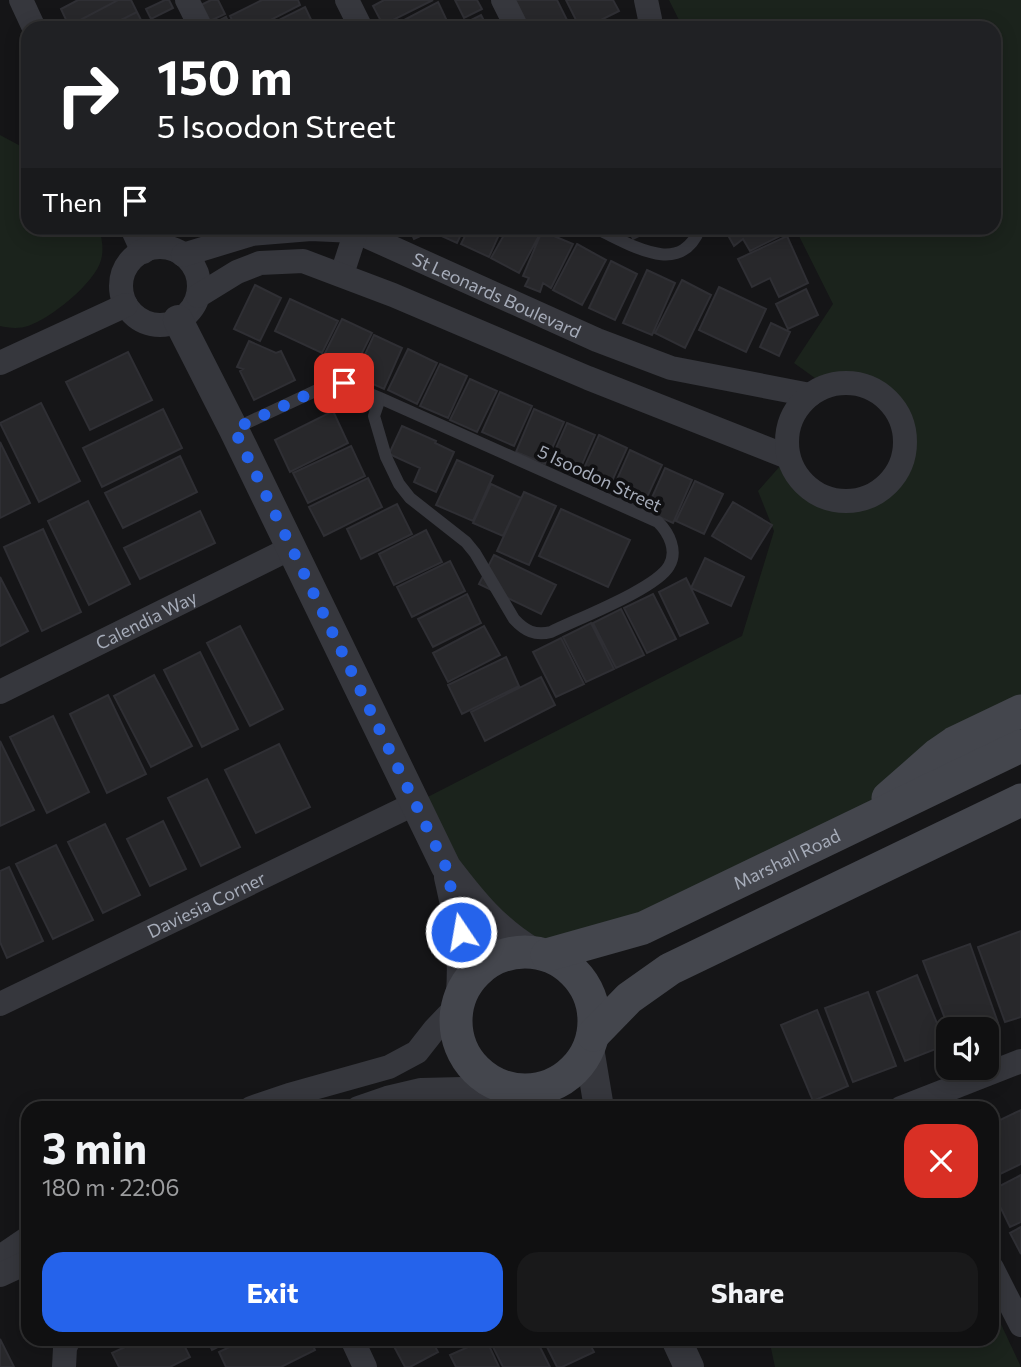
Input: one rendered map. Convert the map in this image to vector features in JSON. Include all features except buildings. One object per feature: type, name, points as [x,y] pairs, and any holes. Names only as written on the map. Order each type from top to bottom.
[{"type":"main road","points":[[857,825],[937,754],[1021,711]]},
{"type":"main road","name":"Marshall Road","points":[[539,954],[643,928],[1021,746]]},
{"type":"main road","points":[[591,1042],[594,1021],[588,993],[571,970],[539,954],[518,952],[490,961],[473,975],[459,1000],[456,1036],[461,1050],[478,1073],[516,1095],[539,1090],[560,1081],[577,1067],[591,1042],[629,998],[670,969],[1021,800]]},
{"type":"street","points":[[21,0],[31,21]]},
{"type":"street","points":[[187,0],[198,21]]},
{"type":"street","points":[[347,0],[358,21]]},
{"type":"street","points":[[503,0],[514,21]]},
{"type":"street","points":[[646,0],[649,21]]},
{"type":"street","points":[[135,235],[143,251]]},
{"type":"street","name":"St Leonards Boulevard","points":[[183,255],[249,235]]},
{"type":"street","points":[[342,274],[354,235]]},
{"type":"street","name":"St Leonards Boulevard","points":[[369,235],[597,340],[671,368],[810,395]]},
{"type":"street","points":[[164,248],[183,255],[197,273],[198,296],[194,306],[178,320],[164,325],[149,323],[136,316],[126,305],[122,278],[128,265],[143,251],[164,248]]},
{"type":"street","points":[[198,296],[237,272],[260,263],[303,261],[342,274],[589,378],[788,457]]},
{"type":"street","points":[[0,363],[126,305]]},
{"type":"street","points":[[178,320],[234,429],[446,867],[489,919],[515,942],[539,954]]},
{"type":"street","points":[[846,383],[866,386],[882,395],[894,408],[902,424],[905,442],[902,458],[894,475],[881,489],[864,498],[846,501],[826,498],[809,489],[796,475],[788,457],[786,440],[798,407],[810,395],[826,386],[846,383]]},
{"type":"street","name":"Calendia Way","points":[[0,692],[291,548]]},
{"type":"street","name":"Daviesia Corner","points":[[0,1004],[414,804]]},
{"type":"street","points":[[271,1101],[389,1067],[417,1052],[459,1000],[463,951],[446,867]]},
{"type":"street","points":[[591,1042],[598,1101]]},
{"type":"street","points":[[921,1101],[1021,1061]]},
{"type":"street","points":[[378,1101],[421,1090],[516,1095]]},
{"type":"street","points":[[0,1257],[21,1243]]},
{"type":"street","points":[[0,1275],[21,1265]]},
{"type":"street","points":[[999,1282],[1021,1325]]},
{"type":"street","points":[[64,1367],[67,1346]]},
{"type":"street","points":[[355,1346],[365,1367]]},
{"type":"street","points":[[680,1346],[690,1367]]},
{"type":"lane","points":[[611,235],[662,255],[671,255],[692,245],[697,235]]},
{"type":"lane","name":"5 Isoodon Street","points":[[234,429],[328,385],[344,383],[380,398],[658,522],[667,531],[671,542],[673,554],[670,565],[646,586],[551,632],[541,634],[522,628],[466,542],[410,498],[399,484],[386,457],[374,416],[380,398]]},
{"type":"shaded area","points":[[669,0],[1021,0],[1021,711],[857,825],[650,925],[518,952],[414,804],[742,636],[774,531],[758,491],[788,457],[796,475],[809,489],[846,501],[865,498],[894,475],[915,432],[891,394],[866,386],[826,386],[794,363],[833,304],[798,235],[1001,235],[1001,21],[680,21]]},
{"type":"shaded area","points":[[0,135],[21,146],[21,235],[100,235],[102,256],[97,269],[81,289],[48,316],[21,328],[0,326]]},
{"type":"shaded area","points":[[999,1320],[1021,1367],[775,1367],[770,1346],[999,1346]]},
{"type":"route","points":[[344,383],[328,385],[234,429],[446,867],[461,932]]}]
